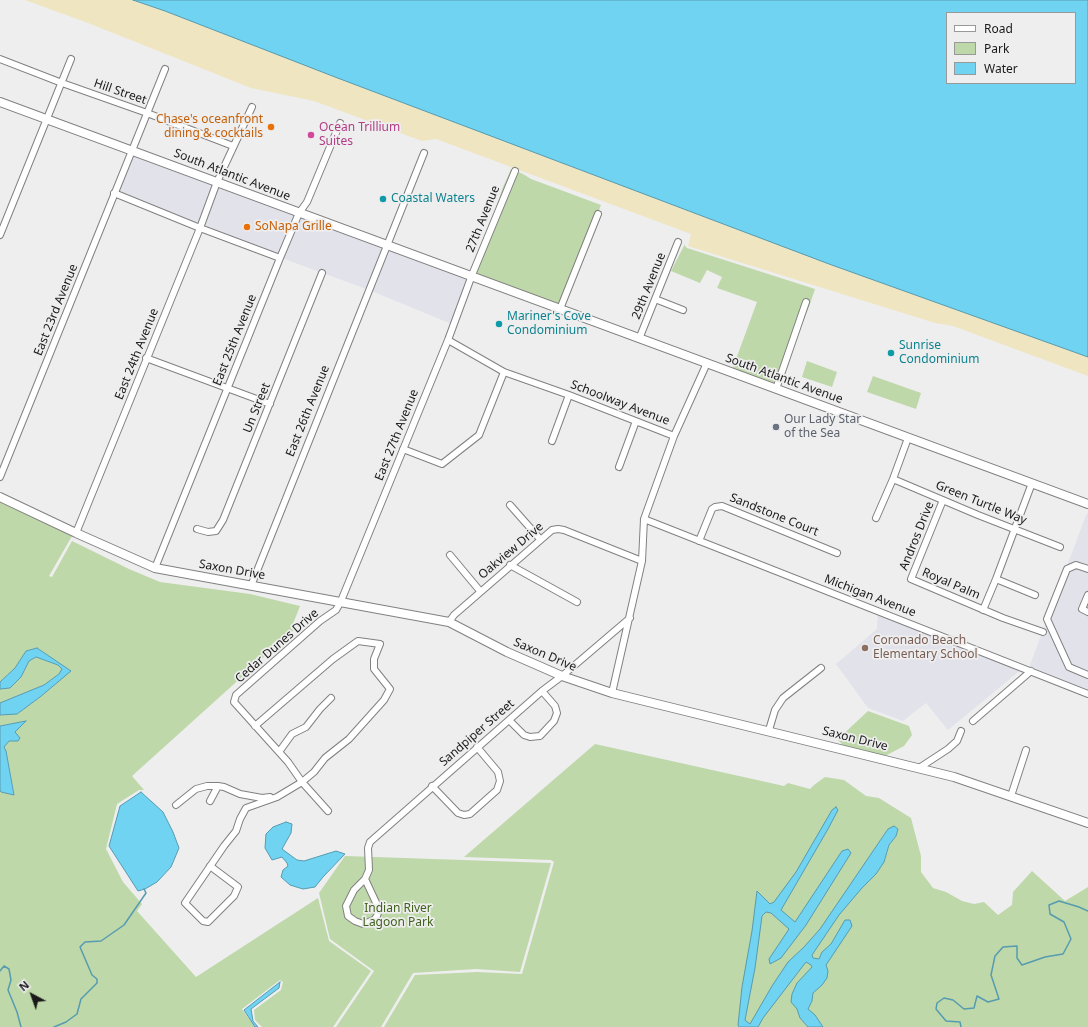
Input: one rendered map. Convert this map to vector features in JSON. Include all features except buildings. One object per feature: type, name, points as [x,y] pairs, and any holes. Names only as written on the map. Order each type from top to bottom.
[{"type":"street","name":"Hill Street","points":[[0,59],[62,83],[147,112],[232,146]]},
{"type":"street","points":[[0,235],[71,59]]},
{"type":"street","name":"East 23rd Avenue","points":[[0,477],[165,70]]},
{"type":"street","name":"South Atlantic Avenue","points":[[0,102],[1088,504]]},
{"type":"street","name":"East 24th Avenue","points":[[76,533],[200,228],[217,182],[232,146],[252,107]]},
{"type":"street","name":"East 25th Avenue","points":[[155,568],[280,258],[299,213],[307,202],[340,123]]},
{"type":"street","name":"East 26th Avenue","points":[[251,586],[424,153]]},
{"type":"street","name":"27th Avenue","points":[[472,276],[515,171]]},
{"type":"street","points":[[114,193],[200,228],[280,258]]},
{"type":"street","points":[[560,309],[598,214]]},
{"type":"street","name":"29th Avenue","points":[[640,339],[678,242]]},
{"type":"street","name":"Un Street","points":[[197,528],[208,532],[216,531],[223,520],[322,274]]},
{"type":"street","name":"East 27th Avenue","points":[[341,601],[448,340],[472,276]]},
{"type":"street","points":[[655,299],[683,310]]},
{"type":"street","points":[[776,389],[806,302]]},
{"type":"street","name":"Schoolway Avenue","points":[[448,340],[504,372],[569,395],[674,436],[644,519],[642,561],[612,693]]},
{"type":"street","points":[[146,358],[270,404]]},
{"type":"street","points":[[674,436],[707,363]]},
{"type":"street","points":[[403,449],[442,464],[479,435],[504,372]]},
{"type":"street","points":[[552,441],[569,395]]},
{"type":"street","points":[[620,467],[636,421]]},
{"type":"street","points":[[876,518],[893,479],[908,438]]},
{"type":"street","name":"Green Turtle Way","points":[[893,479],[1060,547]]},
{"type":"street","points":[[983,610],[1032,483]]},
{"type":"street","name":"Saxon Drive","points":[[0,497],[155,568],[449,622],[507,652],[562,676],[612,693],[769,730],[954,777],[1088,823]]},
{"type":"street","name":"Andros Drive","points":[[911,579],[943,500]]},
{"type":"street","points":[[510,505],[540,539]]},
{"type":"street","name":"Sandstone Court","points":[[699,541],[712,510],[715,507],[722,506],[837,553]]},
{"type":"street","name":"Michigan Avenue","points":[[644,519],[1031,670],[1088,694]]},
{"type":"street","name":"Oakview Drive","points":[[449,622],[454,615],[480,591],[552,530],[564,530],[642,561]]},
{"type":"street","points":[[450,555],[480,591]]},
{"type":"street","points":[[510,565],[577,602]]},
{"type":"street","points":[[1088,569],[1076,565],[1068,569],[1047,619],[1069,667],[1088,675]]},
{"type":"street","name":"Royal Palm","points":[[911,579],[983,610],[1043,632]]},
{"type":"street","points":[[996,579],[1035,595]]},
{"type":"street","points":[[1088,595],[1082,610],[1088,612]]},
{"type":"street","name":"Cedar Dunes Drive","points":[[328,811],[302,782],[288,762],[234,702],[236,695],[320,622],[336,610],[341,601]]},
{"type":"street","name":"Sandpiper Street","points":[[365,879],[379,909],[374,920],[363,924],[348,916],[346,906],[354,890],[365,879],[369,870],[370,862],[368,848],[370,842],[542,691],[562,676],[630,618]]},
{"type":"street","points":[[210,866],[238,887],[234,896],[208,922],[203,921],[185,903],[210,866],[236,831],[246,808],[277,797],[302,782],[314,772],[325,758],[349,739],[384,700],[390,689],[374,669],[374,659],[380,644],[358,641],[333,659],[255,726]]},
{"type":"street","points":[[769,730],[775,710],[783,698],[822,668]]},
{"type":"street","points":[[973,721],[1031,670]]},
{"type":"street","points":[[509,720],[524,735],[530,737],[540,736],[554,721],[557,713],[556,706],[542,691]]},
{"type":"street","points":[[279,752],[292,734],[306,727],[331,698]]},
{"type":"street","points":[[919,768],[948,750],[957,741],[961,730]]},
{"type":"street","points":[[432,786],[458,814],[470,814],[497,790],[500,781],[498,772],[477,748]]},
{"type":"street","points":[[1010,796],[1026,750]]},
{"type":"street","points":[[176,806],[196,789],[207,786],[224,787],[240,794],[262,798],[277,797]]},
{"type":"street","points":[[210,801],[218,786]]},
{"type":"shaded area","points":[[132,150],[472,275],[454,325],[369,290],[200,228],[114,193]]},
{"type":"shaded area","points":[[1088,513],[1088,694],[1031,671],[1030,665]]},
{"type":"shaded area","points":[[878,611],[1023,668],[948,730],[926,703],[903,721],[868,708],[836,664],[877,629]]},
{"type":"green space","points":[[511,169],[531,179],[601,205],[574,276],[565,308],[474,273],[503,187]]},
{"type":"green space","points":[[685,244],[687,248],[815,289],[777,386],[732,370],[757,302],[717,288],[722,277],[707,270],[700,283],[671,271]]},
{"type":"green space","points":[[807,361],[837,372],[832,387],[802,377]]},
{"type":"green space","points":[[873,376],[921,393],[916,409],[867,392]]},
{"type":"green space","points":[[0,502],[72,536],[49,576],[52,577],[72,541],[129,569],[160,582],[250,594],[300,606],[291,629],[295,629],[132,776],[144,790],[139,790],[117,804],[106,849],[123,882],[142,904],[137,911],[196,977],[318,898],[329,941],[371,971],[333,1027],[262,1027],[255,1020],[254,1010],[281,990],[283,982],[280,980],[242,1009],[255,1027],[0,1027],[0,790],[1,792],[14,794],[4,747],[15,732],[26,721],[0,726],[0,715],[17,714],[40,697],[70,671],[37,648],[26,651],[15,668],[0,682]]},
{"type":"green space","points":[[36,657],[58,665],[63,669],[59,674],[44,685],[0,703],[0,689],[10,688],[21,677],[29,661]]},
{"type":"green space","points":[[868,711],[909,726],[912,735],[904,746],[885,756],[844,746],[838,739]]},
{"type":"green space","points":[[595,744],[784,786],[788,783],[810,789],[825,777],[844,780],[866,796],[879,798],[911,818],[921,856],[921,872],[933,888],[946,892],[962,901],[974,904],[984,902],[998,915],[1012,905],[1013,892],[1032,871],[1065,901],[1088,887],[1088,1027],[384,1027],[415,975],[477,972],[522,974],[554,862],[551,860],[464,857]],"holes":[[[888,829],[896,836],[889,845],[884,862],[865,863]]]},
{"type":"green space","name":"Indian River Lagoon Park","points":[[345,856],[551,863],[520,972],[476,969],[413,973],[381,1027],[336,1027],[374,971],[330,939],[319,893]]},
{"type":"sand","points":[[25,0],[756,0],[946,83],[946,84],[950,84],[1088,125],[1088,376],[953,326],[935,323],[688,246],[691,234],[436,139],[422,141],[314,101],[251,88],[88,23]]},
{"type":"water","points":[[133,0],[1088,0],[1088,357],[829,264]]},
{"type":"water","points":[[37,648],[71,671],[17,714],[0,715],[0,703],[44,685],[59,674],[62,669],[58,665],[36,657],[29,661],[21,677],[10,688],[0,689],[0,682],[15,668],[26,651]]},
{"type":"water","points":[[26,721],[15,732],[20,738],[18,741],[9,741],[4,747],[14,795],[1,792],[0,726]]},
{"type":"water","points":[[141,792],[163,812],[179,848],[171,867],[157,882],[138,891],[109,846],[120,806]]},
{"type":"water","points":[[836,807],[838,810],[828,829],[781,910],[795,922],[842,851],[848,849],[851,853],[806,925],[781,958],[770,964],[769,959],[789,929],[771,913],[766,912],[762,916],[755,968],[745,1020],[750,1024],[788,962],[820,929],[888,829],[894,826],[898,829],[896,836],[889,845],[884,862],[876,874],[839,915],[812,955],[813,958],[819,959],[822,952],[831,944],[845,920],[850,920],[852,926],[826,965],[828,971],[827,978],[813,993],[812,1001],[808,1009],[815,1015],[823,1027],[808,1027],[800,1018],[797,1009],[791,1002],[792,994],[797,983],[812,967],[806,962],[763,1018],[758,1027],[739,1027],[742,987],[752,931],[757,891],[770,904],[774,902],[796,872],[832,810]]},
{"type":"water","points":[[286,822],[292,824],[291,833],[282,849],[297,860],[304,861],[336,851],[345,854],[315,887],[303,889],[290,885],[281,877],[283,870],[288,866],[287,863],[282,857],[272,860],[265,848],[266,834],[273,827]]},
{"type":"water","points":[[280,982],[279,988],[251,1009],[253,1021],[258,1027],[255,1027],[244,1010]]},
{"type":"waterway","points":[[54,1027],[66,1022],[77,1014],[81,999],[97,983],[97,979],[92,975],[80,947],[85,942],[101,941],[124,925],[146,893],[144,889]]},
{"type":"waterway","points":[[961,1027],[960,1022],[946,1021],[936,1009],[937,1003],[944,998],[953,1000],[964,1009],[974,1008],[977,996],[988,1002],[999,999],[991,975],[995,956],[1003,947],[1017,946],[1017,958],[1022,965],[1045,957],[1063,954],[1071,939],[1064,922],[1050,914],[1049,905],[1059,901],[1088,911]]},
{"type":"waterway","points":[[0,971],[4,966],[9,969],[11,980],[8,990],[21,1027]]},
{"type":"place","name":"Chase's oceanfront dining & cocktails","points":[[271,127]]},
{"type":"place","name":"Ocean Trillium Suites","points":[[311,135]]},
{"type":"place","name":"Coastal Waters","points":[[383,199]]},
{"type":"place","name":"SoNapa Grille","points":[[247,227]]},
{"type":"place","name":"Mariner's Cove Condominium","points":[[499,324]]},
{"type":"place","name":"Sunrise Condominium","points":[[891,353]]},
{"type":"place","name":"Our Lady Star of the Sea","points":[[776,427]]},
{"type":"place","name":"Coronado Beach Elementary School","points":[[865,648]]}]
